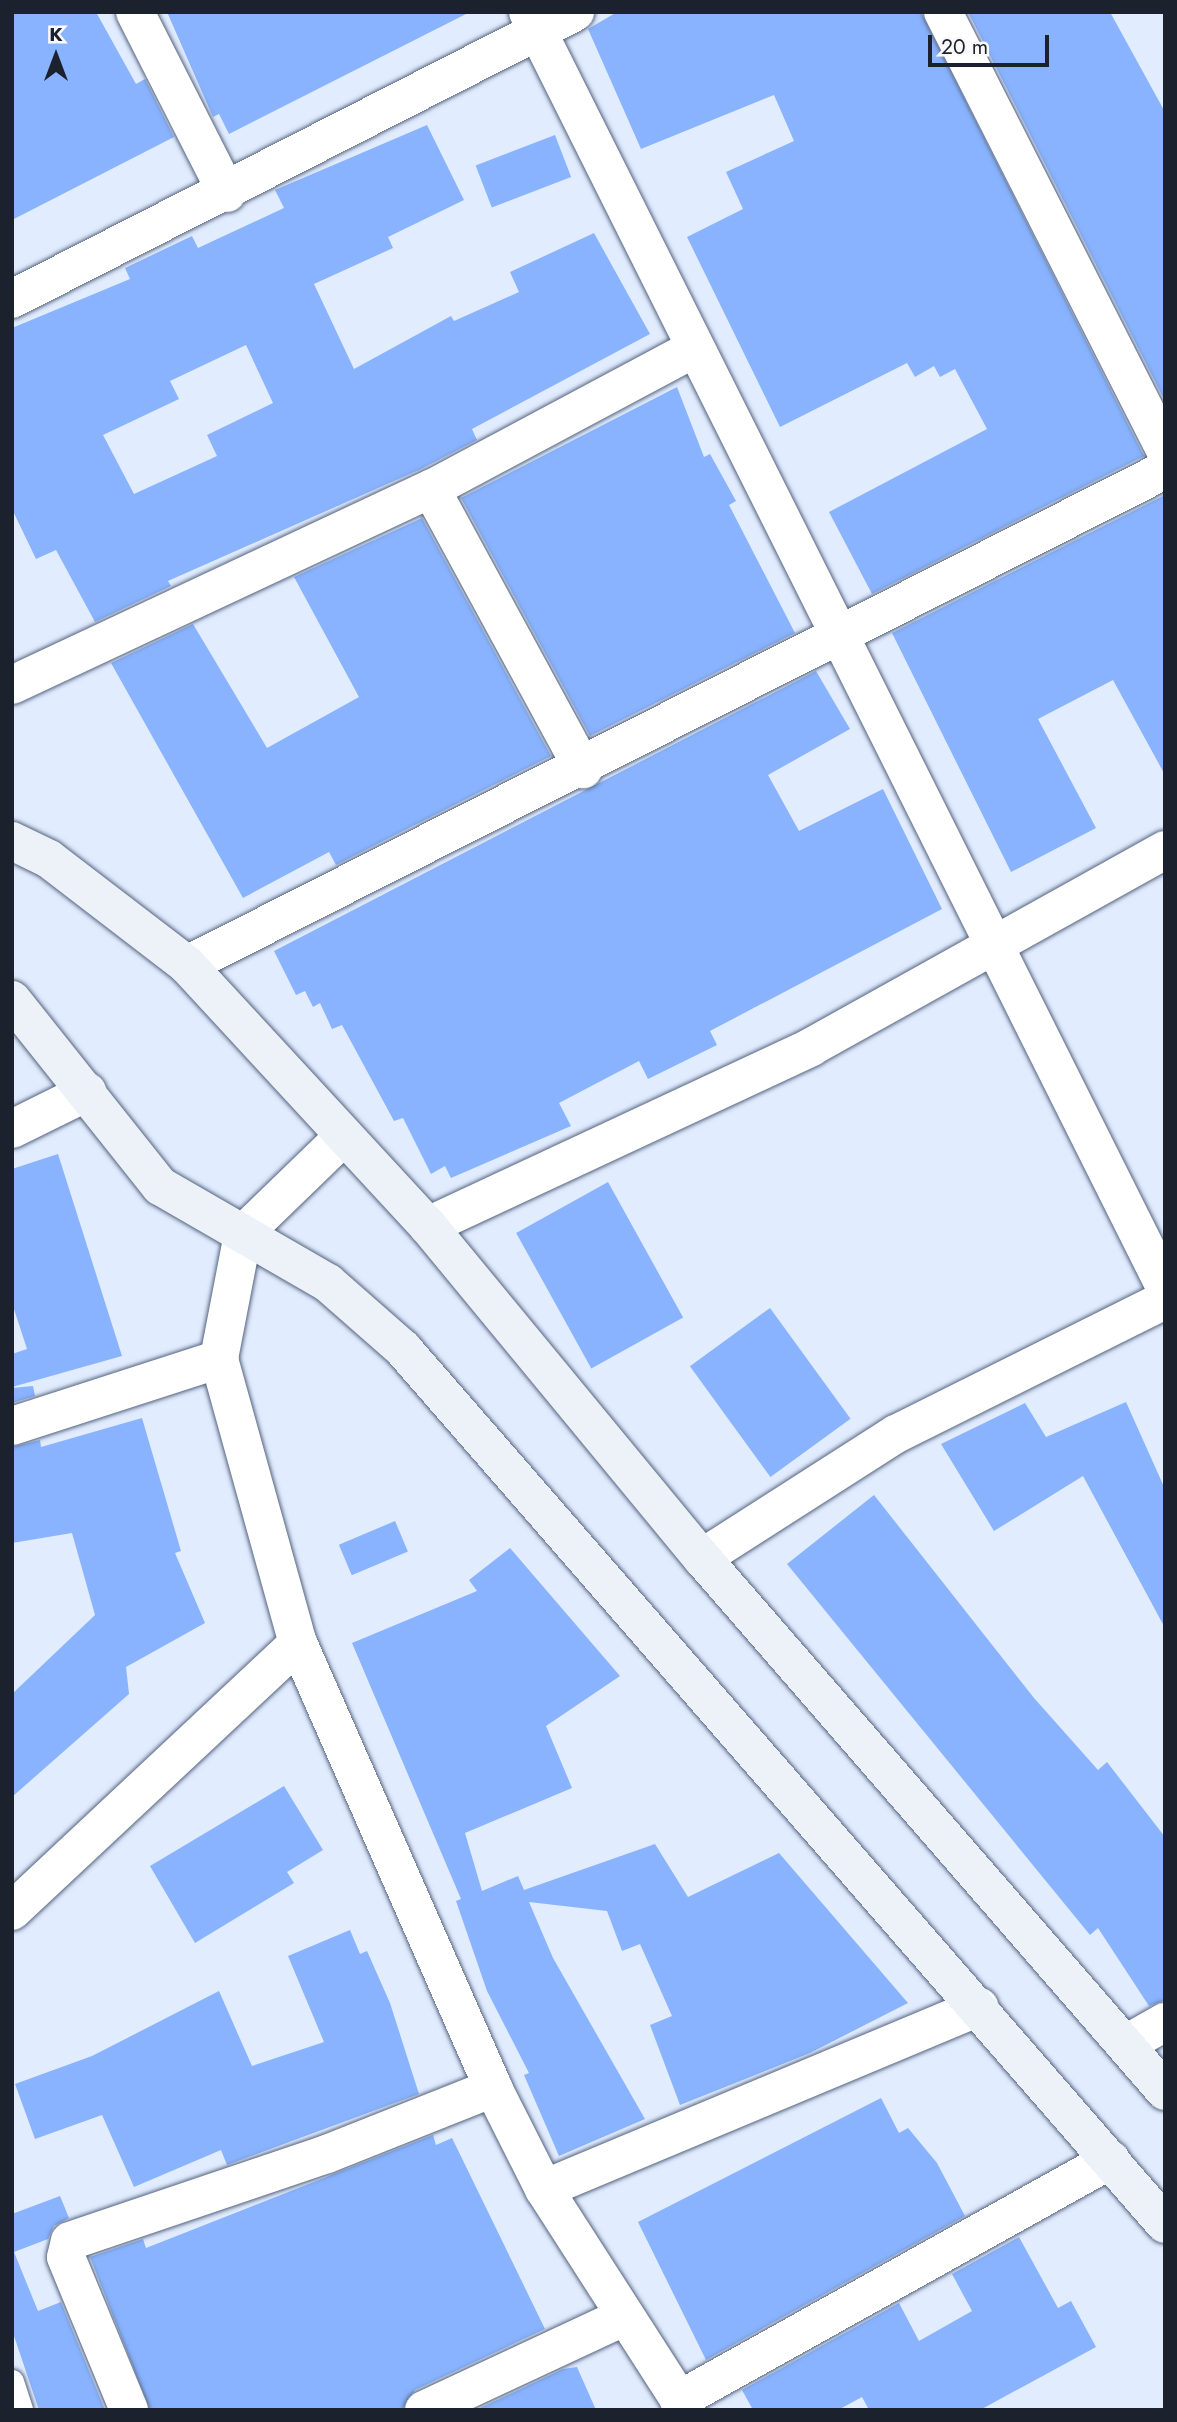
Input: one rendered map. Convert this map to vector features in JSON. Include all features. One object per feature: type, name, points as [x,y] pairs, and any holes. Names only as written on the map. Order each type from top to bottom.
[{"type":"main road","points":[[12,841],[49,859],[187,965],[428,1226],[702,1558],[1128,2043],[1165,2091]]},
{"type":"main road","points":[[12,1000],[160,1186],[328,1283],[403,1349],[980,2007],[1165,2224]]},
{"type":"street","points":[[135,12],[227,193]]},
{"type":"street","points":[[12,299],[227,193],[533,22],[575,12]]},
{"type":"street","points":[[943,12],[1165,450]]},
{"type":"street","points":[[533,22],[693,348],[997,945],[1165,1287]]},
{"type":"street","points":[[12,685],[431,489],[693,348]]},
{"type":"street","points":[[187,965],[583,769],[1165,470]]},
{"type":"street","points":[[431,489],[583,769]]},
{"type":"street","points":[[428,1226],[811,1047],[1165,850]]},
{"type":"street","points":[[12,1129],[87,1092]]},
{"type":"street","points":[[344,1136],[243,1234],[219,1359],[298,1643],[493,2088],[544,2189],[623,2317],[683,2405],[1111,2160]]},
{"type":"street","points":[[702,1558],[896,1434],[1165,1300]]},
{"type":"street","points":[[12,1426],[219,1359]]},
{"type":"street","points":[[12,1911],[298,1643]]},
{"type":"street","points":[[544,2189],[980,2007]]},
{"type":"street","points":[[1128,2043],[1165,2022]]},
{"type":"street","points":[[130,2410],[66,2257],[70,2241],[327,2154],[493,2088]]},
{"type":"street","points":[[424,2410],[623,2317]]},
{"type":"lane","points":[[12,2382],[22,2410]]},
{"type":"building","points":[[12,12],[96,12],[136,84],[145,79],[174,137],[12,220]]},
{"type":"building","points":[[167,12],[470,12],[229,134],[219,114],[213,117]]},
{"type":"building","points":[[617,12],[921,12],[1144,456],[872,594],[829,512],[987,429],[955,369],[940,377],[934,366],[915,377],[907,363],[780,427],[687,237],[743,209],[726,172],[794,141],[774,95],[641,149],[588,29]]},
{"type":"building","points":[[968,12],[1110,12],[1165,112],[1165,401]]},
{"type":"building","points":[[427,125],[464,200],[388,237],[393,248],[314,284],[354,369],[451,316],[454,321],[519,292],[510,272],[594,233],[650,334],[472,429],[477,440],[421,469],[168,581],[171,586],[95,622],[56,550],[36,559],[12,509],[12,328],[130,279],[125,268],[192,236],[198,248],[284,208],[275,190]],"holes":[[[246,345],[273,403],[207,435],[217,456],[134,494],[103,435],[179,399],[170,381]]]},
{"type":"building","points":[[555,135],[571,177],[492,207],[476,165]]},
{"type":"building","points":[[677,387],[704,457],[710,454],[736,501],[729,505],[795,633],[590,736],[461,498]]},
{"type":"building","points":[[1165,495],[1165,775],[1113,680],[1038,719],[1096,828],[1011,872],[892,633]]},
{"type":"building","points":[[422,518],[551,756],[336,865],[329,852],[243,898],[111,663],[193,624],[267,748],[359,697],[294,577]]},
{"type":"building","points":[[816,671],[850,729],[768,775],[799,831],[883,789],[942,909],[710,1031],[717,1045],[648,1079],[639,1061],[559,1103],[571,1126],[451,1178],[445,1166],[431,1174],[403,1118],[394,1121],[342,1025],[332,1029],[320,1003],[313,1007],[305,991],[296,995],[274,951]]},
{"type":"building","points":[[58,1154],[122,1356],[12,1387],[12,1354],[27,1349],[12,1303],[12,1169]]},
{"type":"building","points":[[608,1182],[683,1318],[591,1368],[516,1233]]},
{"type":"building","points":[[770,1308],[851,1419],[770,1477],[690,1366]]},
{"type":"building","points":[[33,1386],[35,1396],[12,1403],[12,1388]]},
{"type":"building","points":[[1126,1402],[1165,1489],[1165,1628],[1083,1476],[994,1531],[941,1444],[1025,1403],[1046,1437]]},
{"type":"building","points":[[142,1418],[181,1551],[175,1553],[205,1623],[126,1667],[129,1694],[12,1797],[12,1694],[95,1615],[72,1533],[12,1543],[12,1447],[40,1440],[41,1447]]},
{"type":"building","points":[[874,1495],[1034,1698],[1098,1770],[1107,1762],[1165,1837],[1165,2000],[1149,2006],[1098,1928],[1090,1935],[787,1564]]},
{"type":"building","points":[[395,1521],[408,1551],[352,1575],[339,1545]]},
{"type":"building","points":[[510,1548],[620,1676],[546,1726],[572,1788],[465,1833],[482,1891],[518,1876],[524,1890],[655,1844],[688,1897],[779,1853],[908,2003],[810,2053],[680,2105],[650,2025],[672,2016],[640,1944],[622,1951],[607,1911],[529,1902],[553,1958],[645,2119],[559,2156],[524,2075],[529,2073],[487,1991],[456,1901],[461,1899],[352,1643],[477,1591],[469,1580]]},
{"type":"building","points":[[284,1786],[323,1850],[287,1872],[294,1883],[195,1943],[150,1866]]},
{"type":"building","points":[[350,1930],[360,1954],[367,1951],[390,2003],[419,2094],[227,2165],[221,2150],[134,2187],[102,2115],[35,2139],[15,2084],[92,2056],[219,1991],[252,2066],[324,2042],[288,1956]]},
{"type":"building","points":[[881,2098],[899,2133],[908,2128],[937,2163],[965,2216],[706,2360],[638,2222]]},
{"type":"building","points":[[433,2135],[436,2145],[452,2138],[545,2329],[415,2390],[402,2410],[150,2410],[90,2257],[143,2239],[146,2248]]},
{"type":"building","points":[[60,2196],[69,2218],[54,2226],[48,2239],[14,2252],[38,2311],[61,2302],[105,2410],[39,2410],[12,2330],[12,2214]]},
{"type":"building","points":[[1019,2237],[1058,2308],[1071,2301],[1096,2347],[980,2410],[869,2410],[862,2397],[838,2410],[753,2410],[742,2390],[899,2303],[919,2341],[972,2311],[952,2274]]},
{"type":"building","points":[[577,2367],[596,2410],[476,2410],[563,2369]]}]
